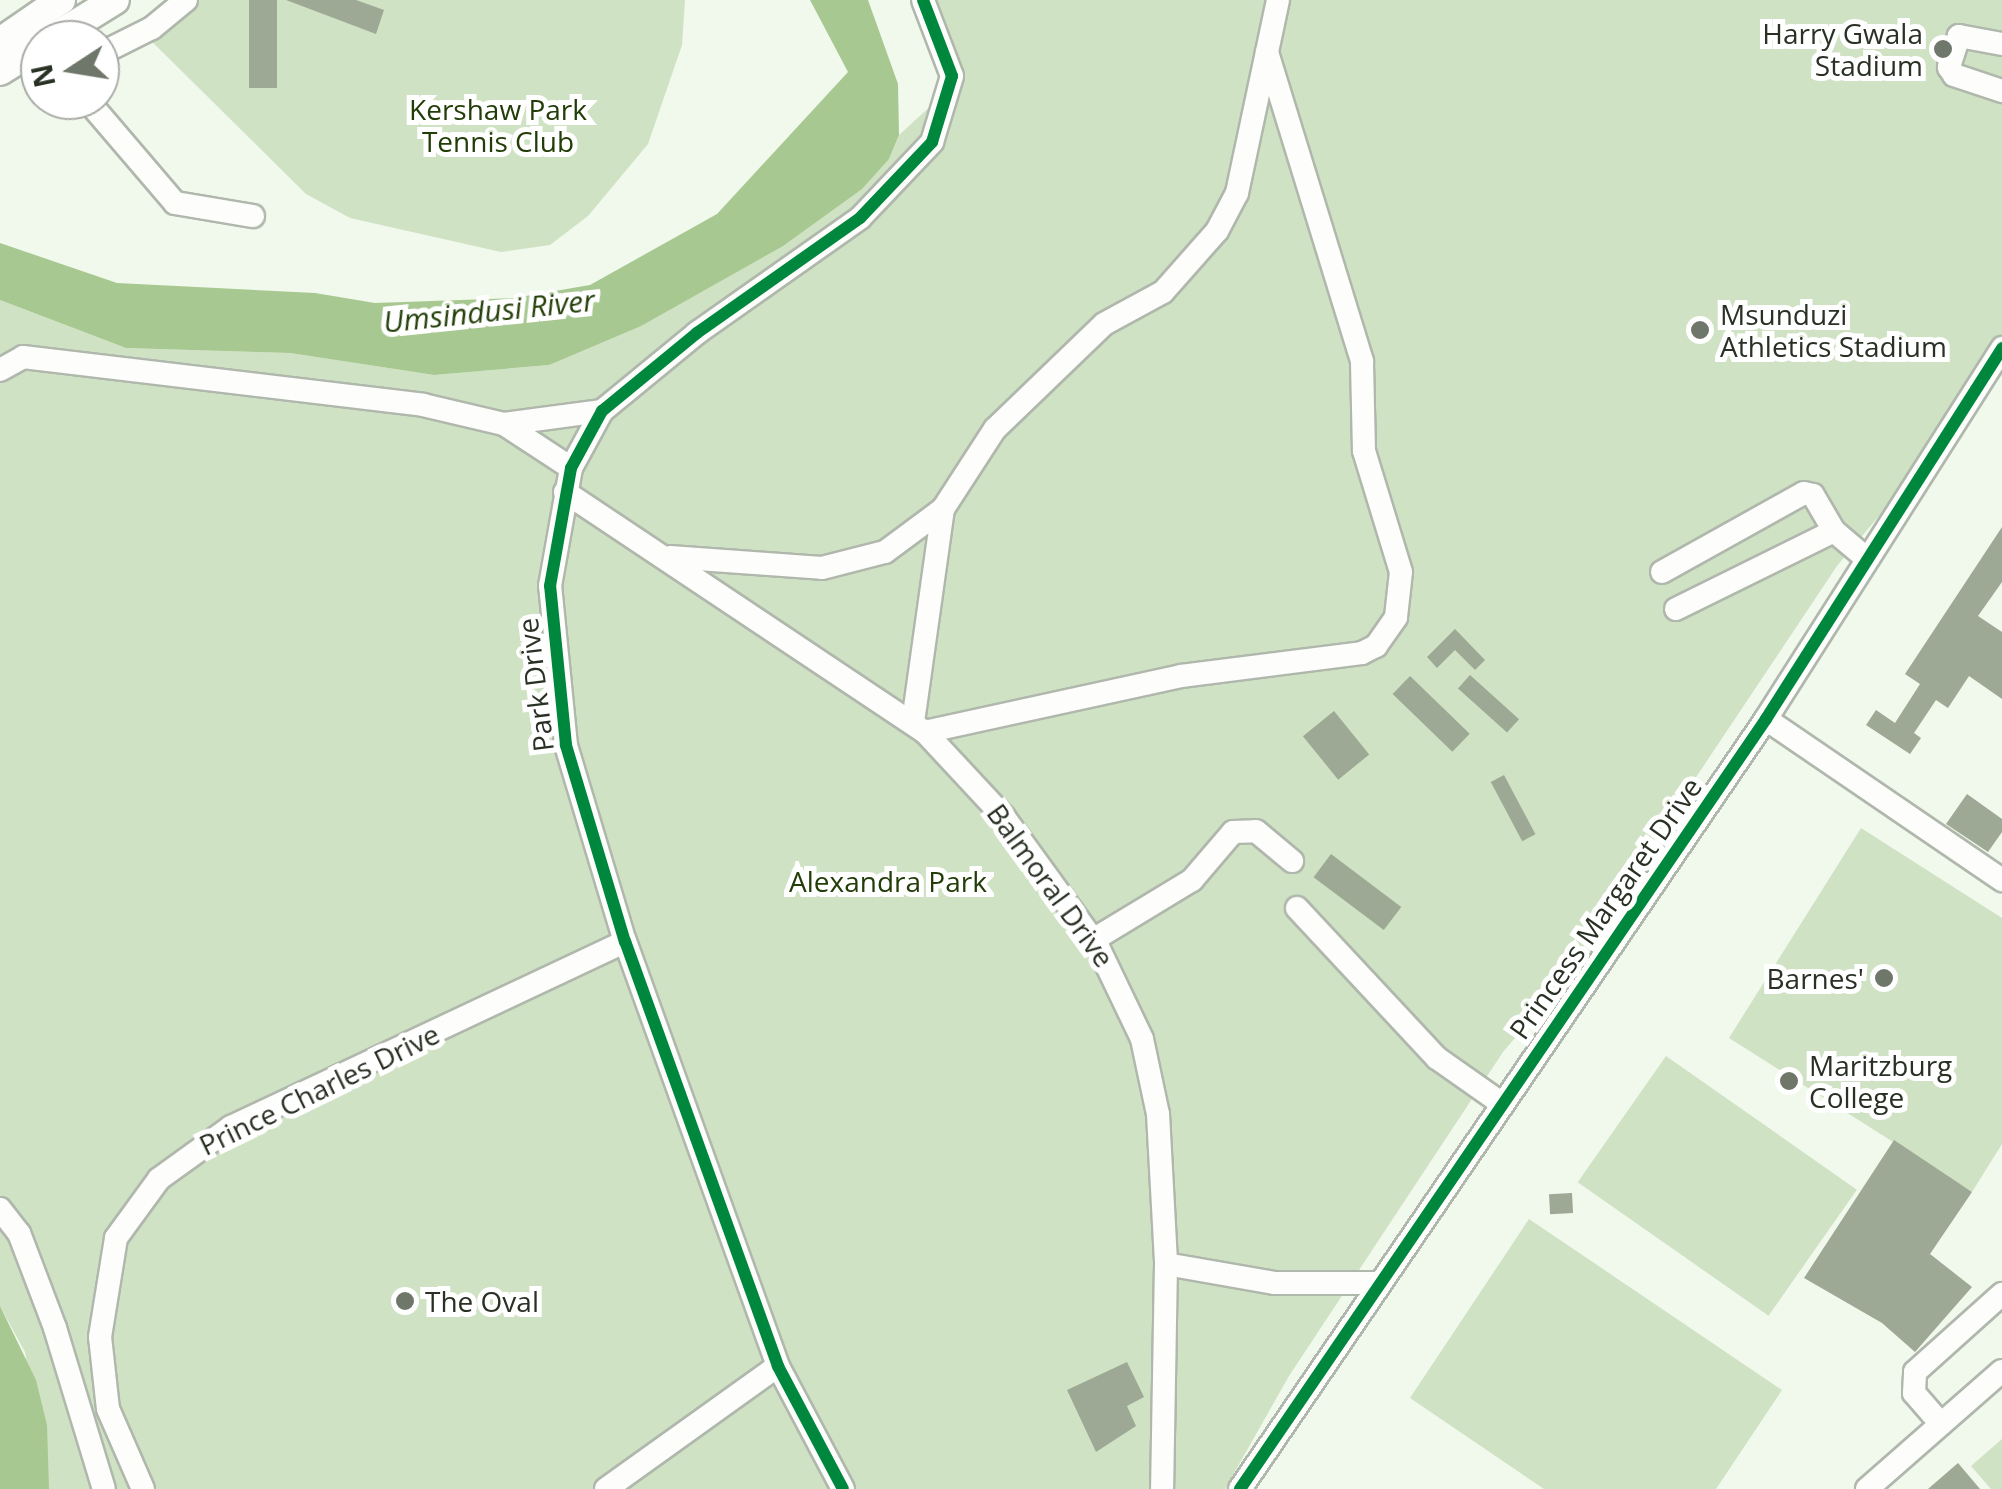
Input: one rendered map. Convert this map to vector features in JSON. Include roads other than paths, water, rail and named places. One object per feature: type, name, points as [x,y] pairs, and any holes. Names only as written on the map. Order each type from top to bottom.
[{"type":"main road","points":[[44,20],[62,0]]},
{"type":"main road","points":[[82,20],[115,0]]},
{"type":"main road","points":[[0,71],[20,46]]},
{"type":"street","points":[[120,44],[152,28],[186,0]]},
{"type":"street","name":"Park Drive","points":[[843,1489],[778,1366],[625,942],[577,792],[556,689],[550,586],[571,468],[602,411],[697,333],[860,218],[932,142],[952,76],[923,0]]},
{"type":"street","points":[[663,556],[822,568],[884,552],[943,509],[1007,418],[1104,324],[1163,292],[1217,231],[1237,193],[1278,0]]},
{"type":"street","points":[[2002,44],[1958,36],[1949,67],[2002,91]]},
{"type":"street","points":[[943,509],[919,727],[1181,676],[1362,654],[1376,646],[1396,617],[1401,572],[1364,451],[1362,361],[1267,52]]},
{"type":"street","points":[[104,120],[175,203],[253,216]]},
{"type":"street","name":"Princess Margaret Drive","points":[[1240,1489],[1376,1283],[1766,719],[2002,348]]},
{"type":"street","points":[[0,370],[22,357],[423,405],[504,424],[571,468]]},
{"type":"street","points":[[504,424],[602,411]]},
{"type":"street","name":"Balmoral Drive","points":[[564,492],[919,727],[1004,816],[1093,940],[1125,992],[1153,1080],[1166,1264],[1162,1489]]},
{"type":"street","points":[[1662,572],[1804,494],[1813,496],[1834,531],[1866,558]]},
{"type":"street","points":[[1676,609],[1834,531]]},
{"type":"street","points":[[1766,719],[1998,868]]},
{"type":"street","points":[[1093,940],[1192,880],[1244,828],[1292,861]]},
{"type":"street","points":[[1297,908],[1437,1058],[1500,1104]]},
{"type":"street","name":"Prince Charles Drive","points":[[143,1489],[108,1409],[100,1337],[116,1238],[159,1180],[231,1127],[625,942]]},
{"type":"street","points":[[0,1209],[19,1233],[55,1328],[104,1489]]},
{"type":"street","points":[[1166,1264],[1275,1283],[1376,1283]]},
{"type":"street","points":[[1941,1424],[1914,1393],[1915,1372],[2002,1294]]},
{"type":"street","points":[[606,1489],[778,1366]]},
{"type":"street","points":[[1867,1489],[2002,1371]]},
{"type":"water","name":"Umsindusi River","points":[[810,0],[868,0],[898,84],[899,135],[889,159],[862,189],[783,246],[641,326],[549,365],[434,375],[290,353],[126,348],[0,300],[0,243],[117,283],[315,293],[375,303],[514,298],[590,285],[717,214],[848,72]]},
{"type":"water","points":[[0,1306],[36,1380],[47,1425],[49,1489],[0,1489]]},
{"type":"place","name":"Harry Gwala Stadium","points":[[1943,49]]},
{"type":"place","name":"Msunduzi Athletics Stadium","points":[[1700,330]]},
{"type":"place","name":"Barnes'","points":[[1884,978]]},
{"type":"place","name":"Maritzburg College","points":[[1789,1081]]},
{"type":"place","name":"The Oval","points":[[405,1301]]},
{"type":"park label","name":"Kershaw Park Tennis Club","points":[[498,125]]},
{"type":"park label","name":"Alexandra Park","points":[[888,881]]}]
